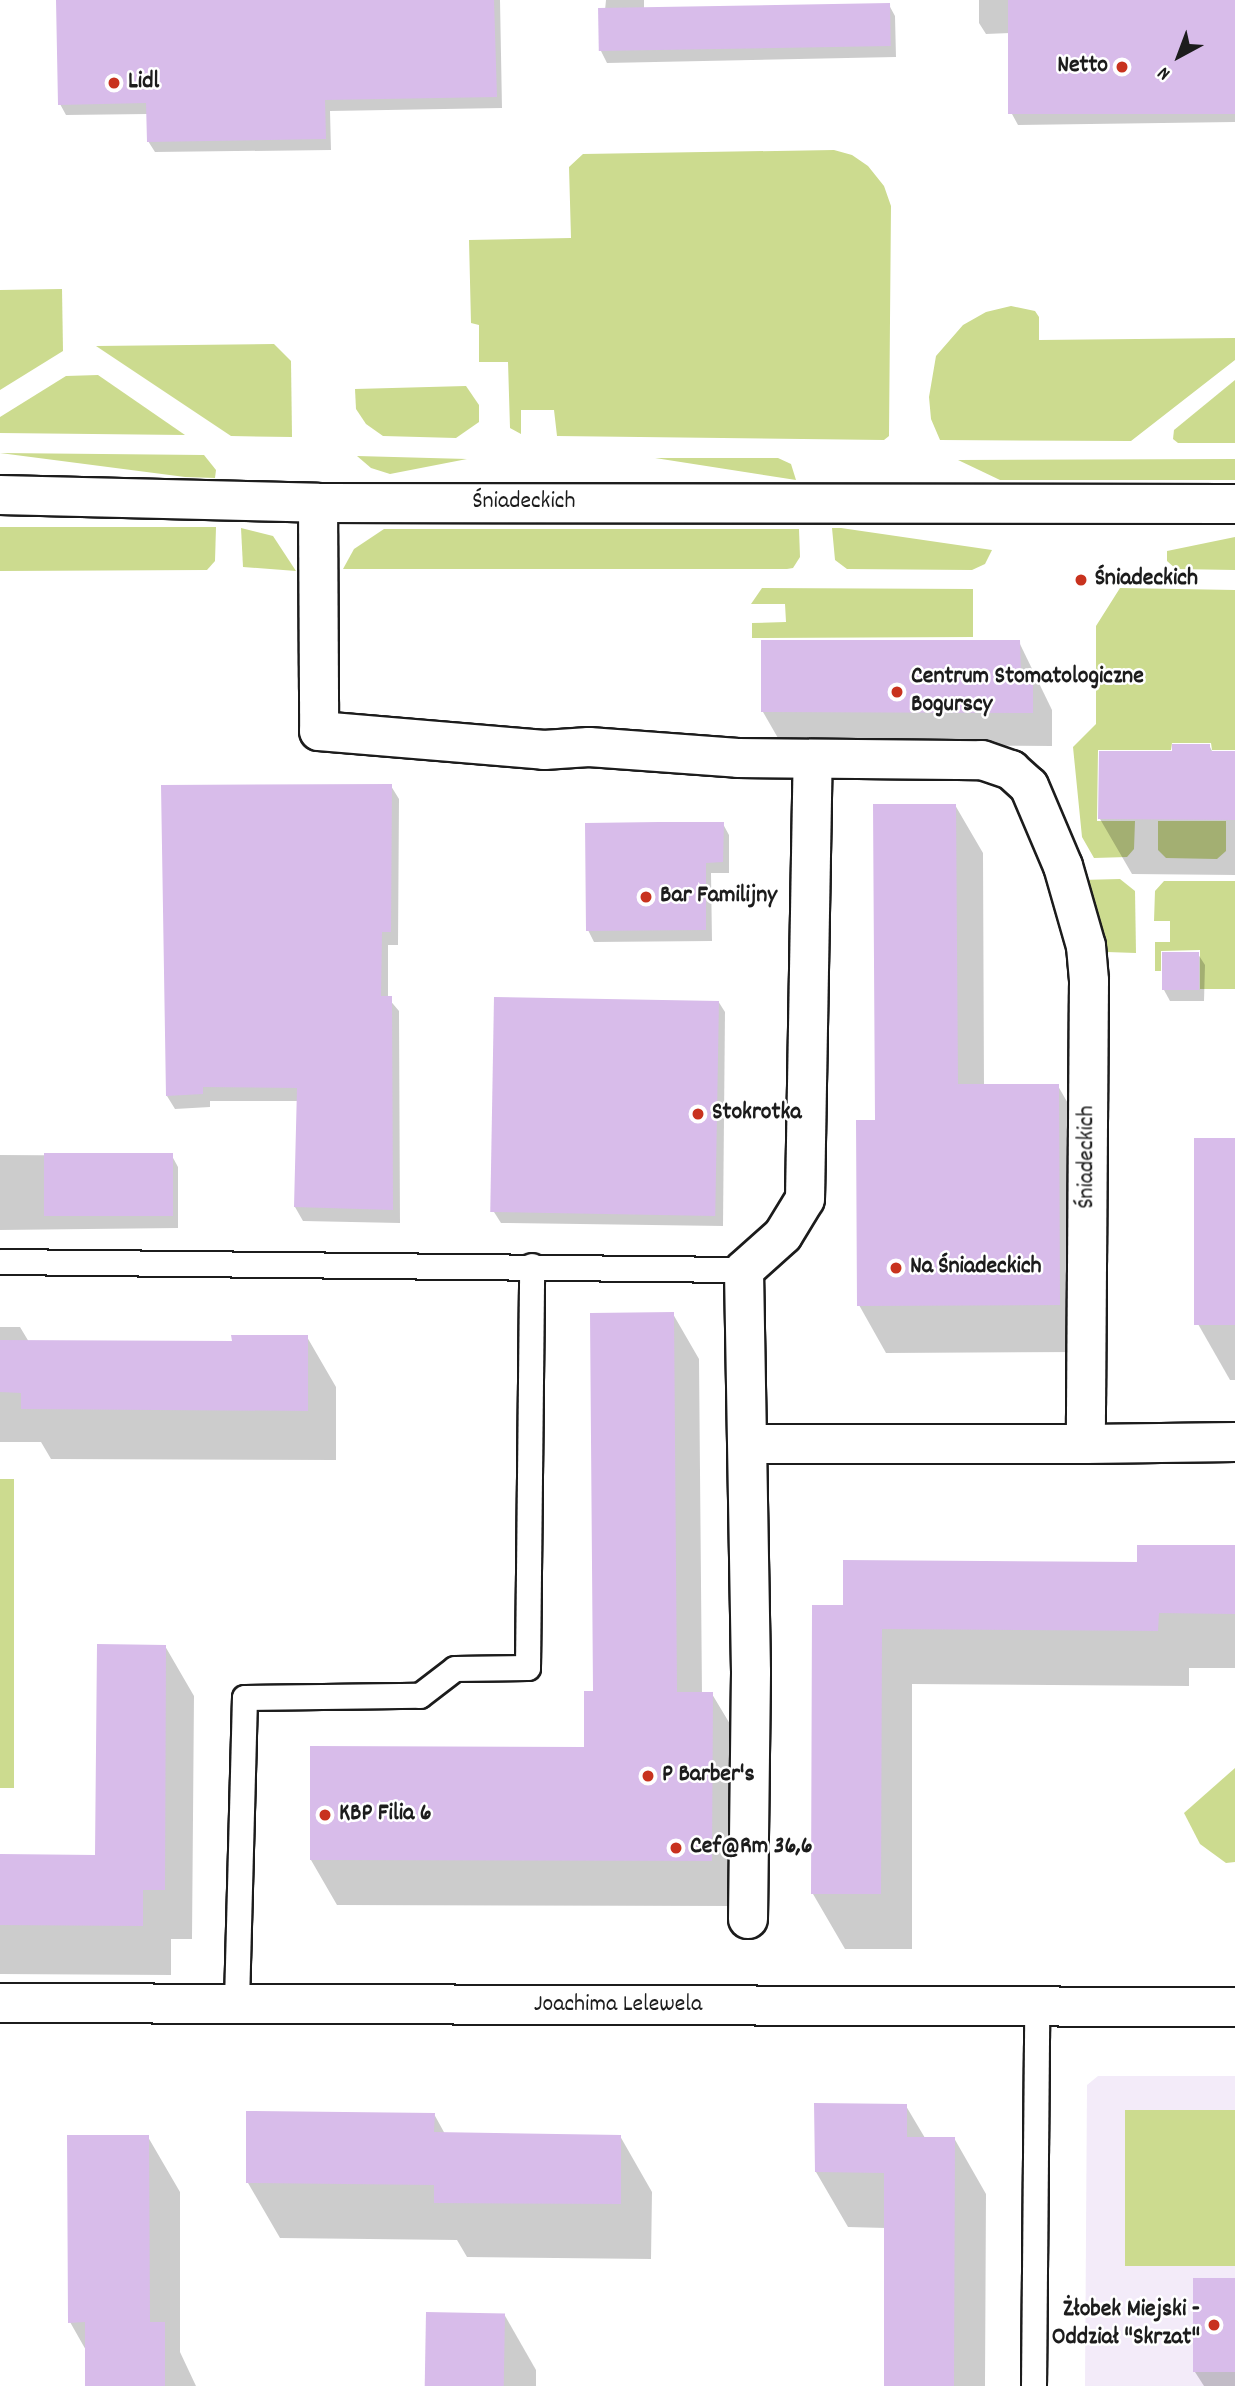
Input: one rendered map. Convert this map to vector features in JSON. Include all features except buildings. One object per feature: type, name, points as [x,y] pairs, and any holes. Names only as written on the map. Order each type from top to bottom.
[{"type":"street","name":"Śniadeckich","points":[[0,495],[318,503],[1235,504]]},
{"type":"street","name":"Śniadeckich","points":[[318,503],[319,731],[544,751],[589,747],[813,759],[982,760],[1010,770],[1029,786],[1041,805],[1086,946],[1090,981],[1086,1444]]},
{"type":"street","points":[[748,1920],[749,1444],[744,1270],[783,1235],[805,1199],[813,759]]},
{"type":"street","points":[[749,1444],[1235,1442]]},
{"type":"street","name":"Joachima Lelewela","points":[[0,2003],[1235,2007]]},
{"type":"lane","points":[[0,1262],[744,1270]]},
{"type":"lane","points":[[237,2003],[245,1698],[420,1696],[455,1670],[528,1668],[532,1266]]},
{"type":"lane","points":[[1034,2386],[1037,2008]]},
{"type":"shaded area","points":[[1098,2076],[1235,2076],[1235,2386],[1085,2386],[1087,2085]]},
{"type":"green space","points":[[834,150],[852,155],[868,166],[884,186],[891,206],[889,436],[884,440],[557,436],[554,410],[521,410],[521,434],[510,428],[508,362],[479,362],[479,325],[471,323],[469,240],[571,238],[569,167],[583,154]]},
{"type":"green space","points":[[62,289],[63,351],[0,390],[0,290]]},
{"type":"green space","points":[[1011,306],[1035,311],[1039,317],[1039,340],[1235,338],[1235,360],[1131,441],[940,440],[931,419],[929,397],[936,356],[963,325],[986,312]]},
{"type":"green space","points":[[274,344],[291,361],[292,437],[231,436],[96,346]]},
{"type":"green space","points":[[98,375],[185,435],[0,433],[0,417],[66,376]]},
{"type":"green space","points":[[1235,380],[1235,443],[1178,443],[1173,439],[1174,430]]},
{"type":"green space","points":[[466,386],[479,405],[479,422],[456,438],[383,436],[366,424],[356,409],[355,389]]},
{"type":"green space","points":[[0,453],[204,455],[216,470],[215,478],[185,477]]},
{"type":"green space","points":[[357,456],[467,459],[390,474],[371,468]]},
{"type":"green space","points":[[655,458],[778,458],[791,464],[796,480]]},
{"type":"green space","points":[[1235,459],[1235,480],[1000,480],[958,460]]},
{"type":"green space","points":[[0,527],[216,527],[215,561],[207,570],[0,571]]},
{"type":"green space","points":[[241,528],[273,536],[296,571],[243,567]]},
{"type":"green space","points":[[832,528],[992,550],[985,564],[972,570],[847,569],[835,560]]},
{"type":"green space","points":[[384,529],[799,529],[800,557],[793,568],[787,569],[343,569],[354,549]]},
{"type":"green space","points":[[1235,537],[1235,570],[1176,569],[1167,561],[1167,551]]},
{"type":"green space","points":[[762,588],[973,589],[973,637],[752,638],[752,623],[786,622],[785,604],[751,604]]},
{"type":"green space","points":[[1120,588],[1235,590],[1235,750],[1212,750],[1211,743],[1172,743],[1171,750],[1098,750],[1097,821],[1135,821],[1134,849],[1127,857],[1094,858],[1082,837],[1073,747],[1096,724],[1096,626]]},
{"type":"green space","points":[[1158,821],[1226,821],[1226,851],[1217,859],[1166,858],[1158,850]]},
{"type":"green space","points":[[1120,879],[1135,891],[1136,953],[1107,952],[1081,880]]},
{"type":"green space","points":[[1164,881],[1235,881],[1235,989],[1200,989],[1200,950],[1161,951],[1161,971],[1155,971],[1155,942],[1170,942],[1170,921],[1154,921],[1155,891]]},
{"type":"green space","points":[[0,1479],[14,1479],[14,1788],[0,1788]]},
{"type":"green space","points":[[1235,1768],[1235,1862],[1226,1863],[1200,1844],[1184,1813]]},
{"type":"green space","points":[[1125,2110],[1235,2110],[1235,2266],[1125,2266]]},
{"type":"place","name":"Netto","points":[[1122,67]]},
{"type":"place","name":"Lidl","points":[[114,83]]},
{"type":"place","name":"Śniadeckich","points":[[1081,580]]},
{"type":"place","name":"Centrum Stomatologiczne Bogurscy","points":[[897,692]]},
{"type":"place","name":"Bar Familijny","points":[[646,897]]},
{"type":"place","name":"Stokrotka","points":[[698,1114]]},
{"type":"place","name":"Na Śniadeckich","points":[[896,1268]]},
{"type":"place","name":"P Barber's","points":[[648,1776]]},
{"type":"place","name":"KBP Filia 6","points":[[325,1815]]},
{"type":"place","name":"Cef@Rm 36,6","points":[[676,1848]]},
{"type":"place","name":"Żłobek Miejski - Oddział \"Skrzat\"","points":[[1214,2325]]}]
